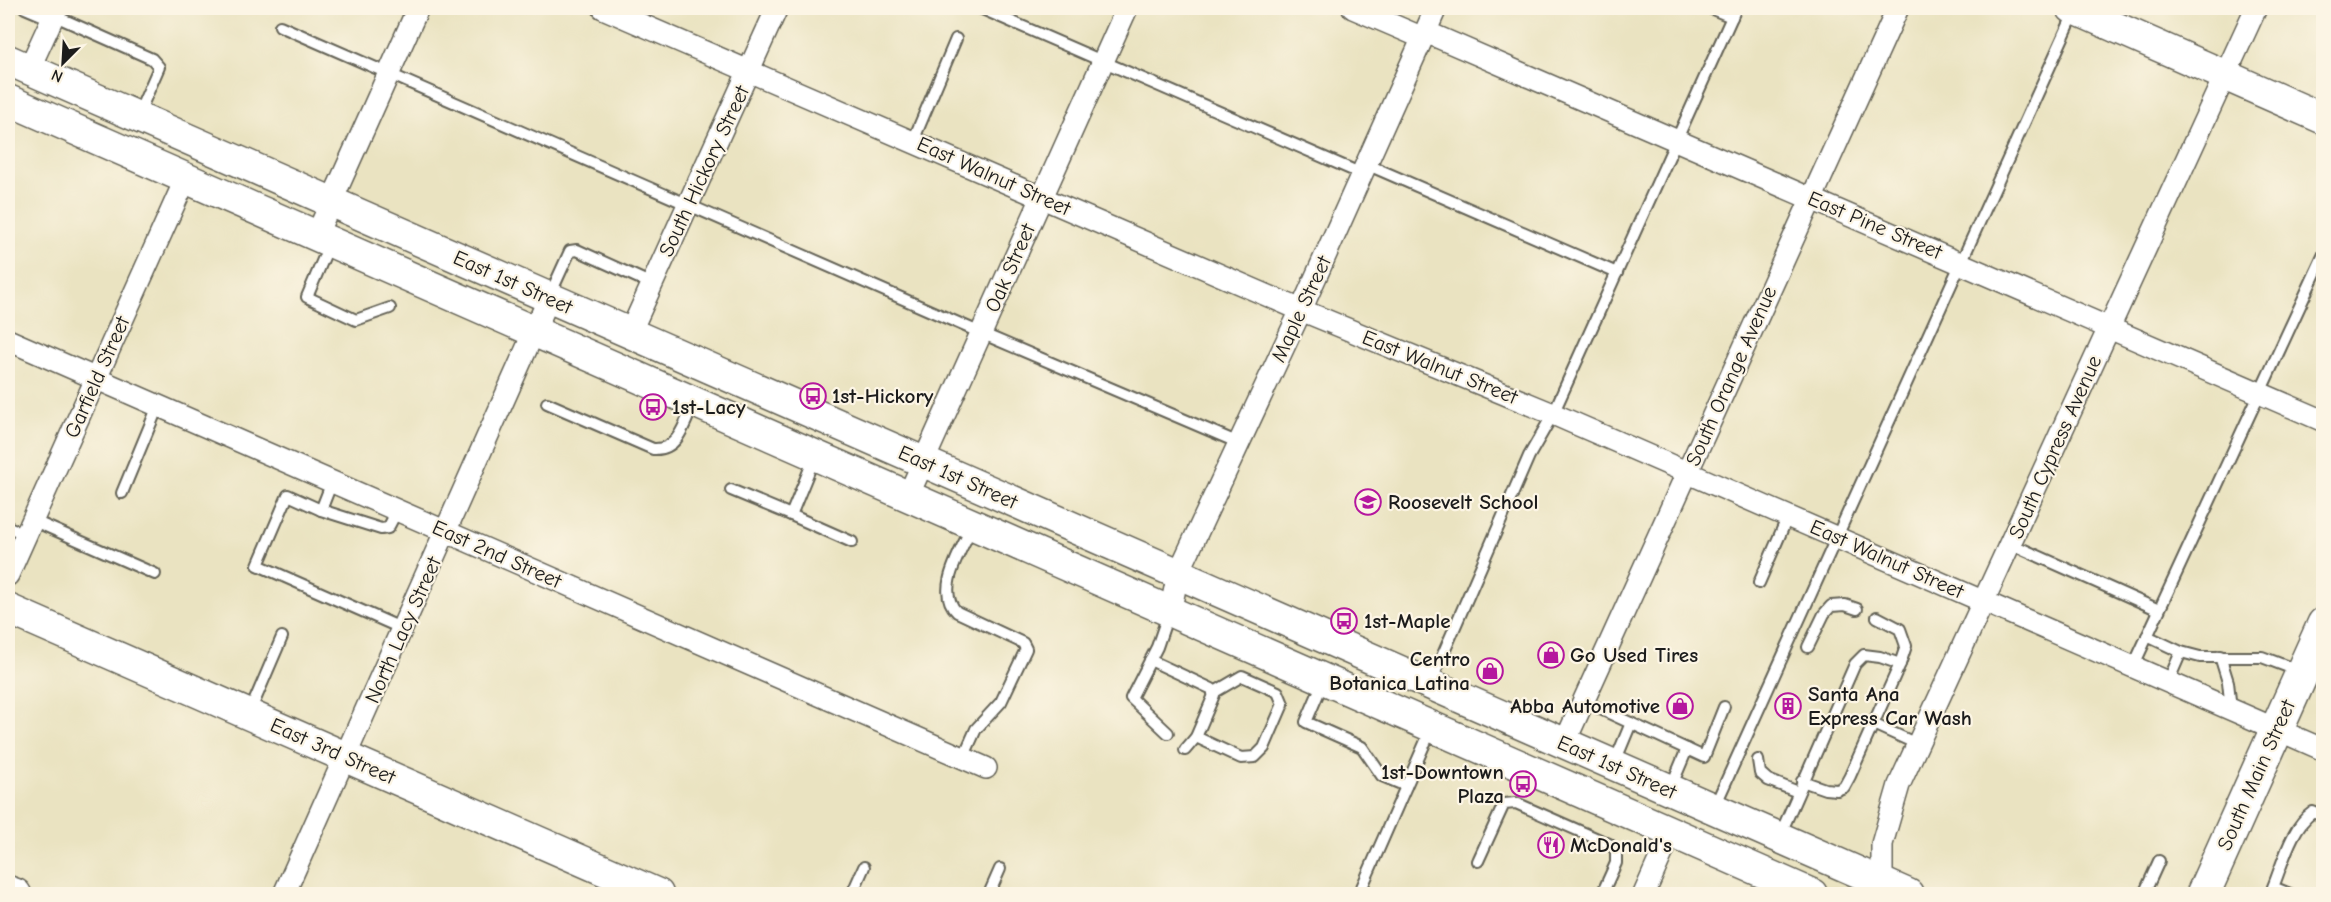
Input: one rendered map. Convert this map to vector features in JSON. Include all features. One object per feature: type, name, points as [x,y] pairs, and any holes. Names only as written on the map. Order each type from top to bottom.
[{"type":"main road","points":[[2075,8],[2324,119]]},
{"type":"main road","name":"East 1st Street","points":[[18,65],[1714,809],[1891,891]]},
{"type":"main road","name":"East 1st Street","points":[[8,100],[1812,894]]},
{"type":"main road","name":"East 3rd Street","points":[[8,609],[658,894]]},
{"type":"main road","name":"South Main Street","points":[[2203,894],[2324,624]]},
{"type":"main road","points":[[8,891],[16,894]]},
{"type":"street","points":[[323,239],[331,202],[418,8]]},
{"type":"street","name":"East Walnut Street","points":[[603,8],[750,69],[1301,310],[1688,472],[2324,750]]},
{"type":"street","name":"South Hickory Street","points":[[630,333],[777,8]]},
{"type":"street","name":"Oak Street","points":[[908,496],[1127,8]]},
{"type":"street","name":"East Pine Street","points":[[1353,8],[1424,35],[1676,140],[2324,421]]},
{"type":"street","name":"Maple Street","points":[[1170,612],[1178,574],[1301,310],[1436,8]]},
{"type":"street","name":"South Orange Avenue","points":[[1564,744],[1898,8]]},
{"type":"street","name":"South Cypress Avenue","points":[[1891,891],[1882,844],[1899,785],[2256,8]]},
{"type":"street","points":[[18,65],[54,14]]},
{"type":"street","name":"Garfield Street","points":[[8,575],[22,527],[95,379],[186,178]]},
{"type":"street","name":"North Lacy Street","points":[[284,894],[404,629],[549,298]]},
{"type":"street","name":"East 2nd Street","points":[[8,340],[986,768]]},
{"type":"street","points":[[1644,894],[1671,833]]},
{"type":"lane","points":[[25,8],[54,14],[152,59],[159,67],[138,117]]},
{"type":"lane","points":[[980,8],[1103,62],[1617,273]]},
{"type":"lane","points":[[1430,685],[1529,456],[1553,414],[1734,12],[1710,8]]},
{"type":"lane","points":[[1714,809],[2075,8]]},
{"type":"lane","points":[[280,26],[981,333],[1239,443]]},
{"type":"lane","points":[[913,141],[956,39]]},
{"type":"lane","points":[[323,239],[307,297],[356,320],[390,308]]},
{"type":"lane","points":[[549,298],[570,251],[577,250],[652,284]]},
{"type":"lane","points":[[2133,667],[2258,392],[2324,254]]},
{"type":"lane","points":[[547,403],[653,449],[663,450],[675,443],[694,402]]},
{"type":"lane","points":[[122,493],[158,406]]},
{"type":"lane","points":[[791,515],[815,456]]},
{"type":"lane","points":[[321,510],[332,482]]},
{"type":"lane","points":[[731,490],[852,542]]},
{"type":"lane","points":[[397,511],[388,528],[381,530],[321,510],[288,495],[258,565],[404,629]]},
{"type":"lane","points":[[1759,583],[1788,516]]},
{"type":"lane","points":[[963,758],[976,729],[1001,702],[1026,650],[1023,643],[957,612],[949,605],[947,596],[949,581],[973,525]]},
{"type":"lane","points":[[22,527],[155,574]]},
{"type":"lane","points":[[2011,544],[2159,610]]},
{"type":"lane","points":[[1808,647],[1824,614],[1831,606],[1845,604],[1857,609]]},
{"type":"lane","points":[[1168,733],[1131,698],[1170,612]]},
{"type":"lane","points":[[1802,781],[1825,789],[1837,790],[1844,787],[1906,646],[1900,629],[1878,617]]},
{"type":"lane","points":[[2147,636],[2181,652],[2200,657],[2262,657],[2302,672]]},
{"type":"lane","points":[[248,714],[282,637]]},
{"type":"lane","points":[[2168,682],[2181,652]]},
{"type":"lane","points":[[1779,838],[1855,664],[1864,656],[1880,657],[1900,664]]},
{"type":"lane","points":[[2220,656],[2228,682],[2230,709]]},
{"type":"lane","points":[[1150,660],[1208,685],[1213,693]]},
{"type":"lane","points":[[1185,750],[1196,737],[1213,693],[1242,676],[1278,693],[1283,704],[1264,748],[1255,757],[1240,758],[1196,737]]},
{"type":"lane","points":[[1324,680],[1306,722],[1362,747],[1382,776],[1406,786]]},
{"type":"lane","points":[[1583,701],[1704,757],[1724,707]]},
{"type":"lane","points":[[1614,765],[1631,723]]},
{"type":"lane","points":[[1873,724],[1917,744]]},
{"type":"lane","points":[[1359,894],[1432,727]]},
{"type":"lane","points":[[1670,790],[1687,749]]},
{"type":"lane","points":[[1758,760],[1760,773],[1768,780],[1798,792]]},
{"type":"lane","points":[[1479,861],[1497,814],[1504,804],[1516,803],[1609,844],[1616,850],[1616,863],[1602,894]]},
{"type":"lane","points":[[2290,894],[2273,887],[2292,840],[2304,819],[2313,812],[2324,817]]},
{"type":"lane","points":[[2144,894],[2159,861]]},
{"type":"lane","points":[[852,894],[864,867]]},
{"type":"lane","points":[[989,894],[999,869]]},
{"type":"place","name":"1st-Hickory","points":[[813,396]]},
{"type":"place","name":"1st-Lacy","points":[[653,407]]},
{"type":"place","name":"Roosevelt School","points":[[1368,502]]},
{"type":"place","name":"1st-Maple","points":[[1344,621]]},
{"type":"place","name":"Go Used Tires","points":[[1551,655]]},
{"type":"place","name":"Centro Botanica Latina","points":[[1490,671]]},
{"type":"place","name":"Abba Automotive","points":[[1680,706]]},
{"type":"place","name":"Santa Ana Express Car Wash","points":[[1788,706]]},
{"type":"place","name":"1st-Downtown Plaza","points":[[1523,784]]},
{"type":"place","name":"McDonald's","points":[[1551,845]]}]
